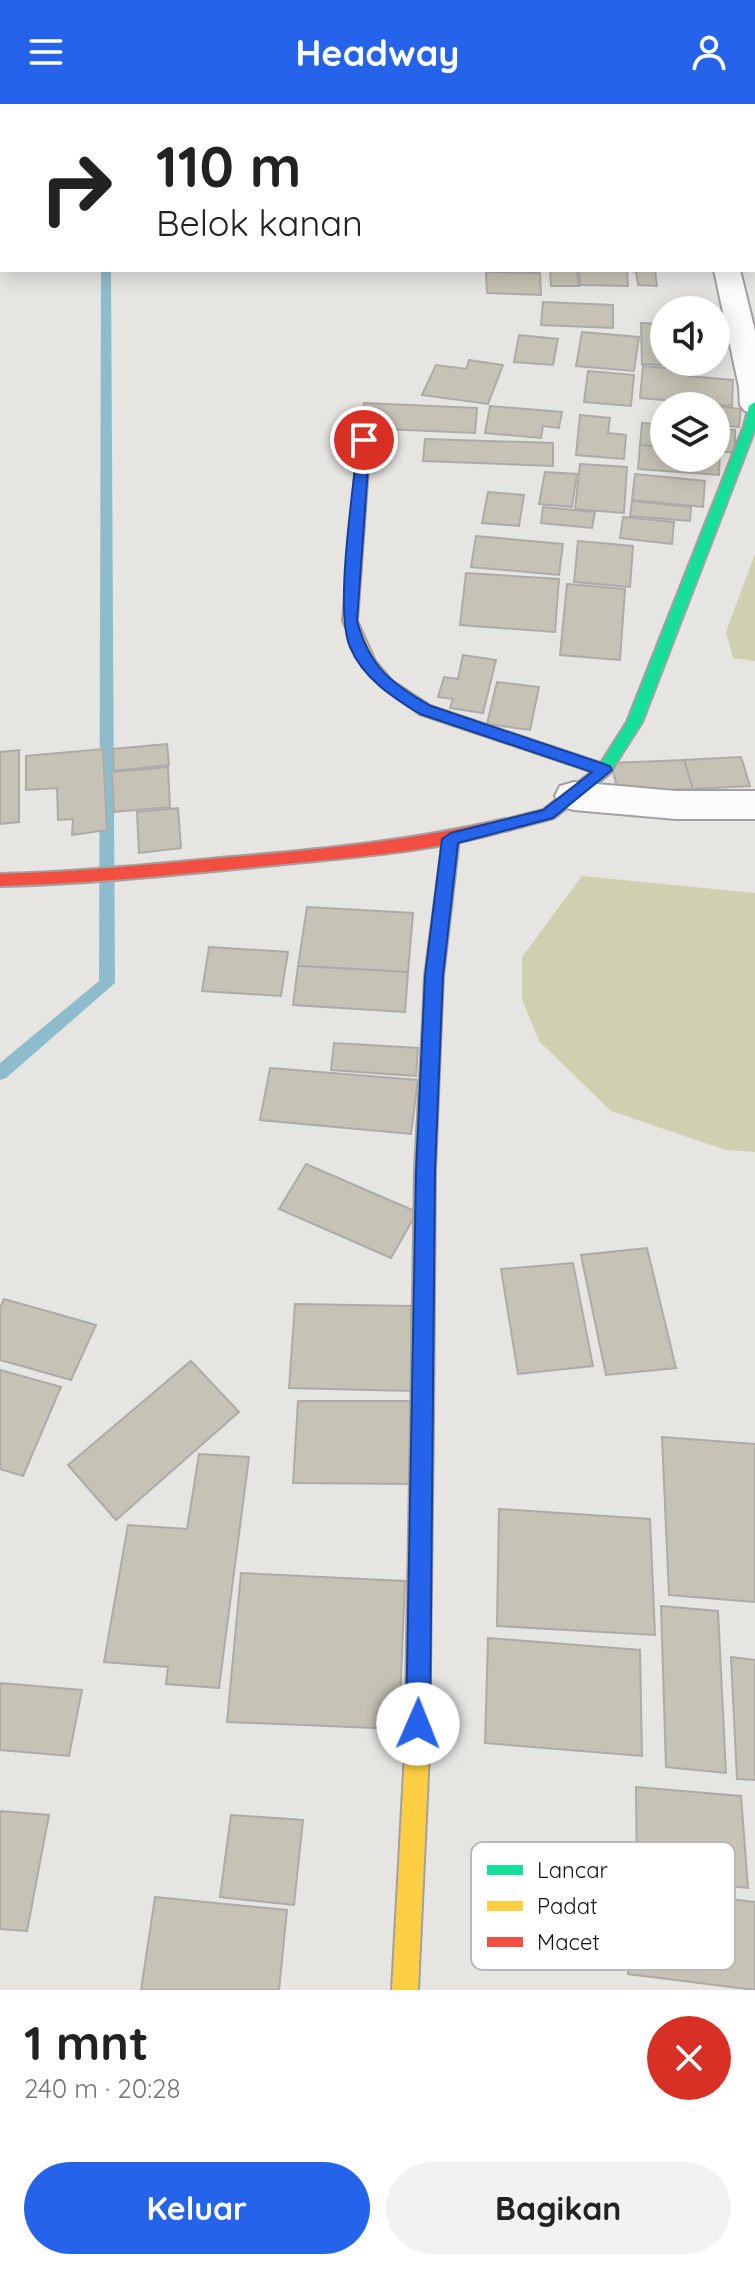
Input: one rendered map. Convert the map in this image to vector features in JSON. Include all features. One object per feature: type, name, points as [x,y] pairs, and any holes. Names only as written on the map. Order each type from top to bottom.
[{"type":"street","points":[[0,880],[58,879],[157,870],[451,839],[548,814],[574,796],[604,770],[634,722],[750,426],[755,405],[754,387],[727,272]]},
{"type":"street","points":[[364,440],[350,621],[358,649],[377,676],[400,696],[425,710],[604,770]]},
{"type":"street","points":[[574,796],[676,805],[755,805]]},
{"type":"street","points":[[405,1990],[418,1738],[425,1171],[434,976],[451,839]]},
{"type":"green space","points":[[755,554],[755,661],[733,658],[726,632]]},
{"type":"green space","points":[[582,876],[755,893],[755,1152],[726,1150],[611,1111],[539,1041],[522,999],[522,957]]},
{"type":"building","points":[[486,272],[540,273],[541,295],[487,293]]},
{"type":"building","points":[[550,272],[577,272],[579,286],[551,286]]},
{"type":"building","points":[[579,272],[627,272],[628,286],[580,285]]},
{"type":"building","points":[[636,272],[655,272],[657,286],[638,285]]},
{"type":"building","points":[[543,302],[613,305],[613,328],[541,325]]},
{"type":"building","points":[[641,323],[650,323],[650,364],[642,364]]},
{"type":"building","points":[[582,332],[639,337],[634,371],[576,366]]},
{"type":"building","points":[[519,335],[558,339],[553,365],[514,362]]},
{"type":"building","points":[[469,360],[503,365],[488,404],[422,395],[436,365],[466,369]]},
{"type":"building","points":[[643,366],[650,367],[650,376],[733,380],[732,406],[730,392],[650,392],[650,399],[640,398]]},
{"type":"building","points":[[588,371],[634,375],[631,406],[584,402]]},
{"type":"building","points":[[364,403],[477,408],[475,433],[360,428]]},
{"type":"building","points":[[490,406],[562,412],[559,428],[543,426],[541,438],[485,433]]},
{"type":"building","points":[[730,408],[741,409],[739,427],[730,426]]},
{"type":"building","points":[[580,415],[610,418],[608,433],[626,435],[624,459],[576,455]]},
{"type":"building","points":[[642,423],[650,424],[650,446],[640,445]]},
{"type":"building","points":[[730,430],[735,430],[735,453],[730,452]]},
{"type":"building","points":[[425,439],[553,443],[553,466],[423,461]]},
{"type":"building","points":[[640,445],[650,446],[650,470],[638,469]]},
{"type":"building","points":[[580,464],[627,467],[624,513],[575,509]]},
{"type":"building","points":[[545,472],[577,474],[572,507],[539,504]]},
{"type":"building","points":[[678,472],[719,472],[719,475]]},
{"type":"building","points":[[635,474],[705,481],[703,507],[632,500]]},
{"type":"building","points":[[488,492],[524,495],[519,526],[482,523]]},
{"type":"building","points":[[632,501],[691,507],[690,521],[630,516]]},
{"type":"building","points":[[543,507],[595,512],[592,528],[541,523]]},
{"type":"building","points":[[623,517],[674,522],[672,544],[620,538]]},
{"type":"building","points":[[476,536],[563,544],[559,575],[471,567]]},
{"type":"building","points":[[578,541],[633,546],[630,587],[574,582]]},
{"type":"building","points":[[466,573],[559,579],[555,632],[460,625]]},
{"type":"building","points":[[567,584],[625,589],[620,660],[560,655]]},
{"type":"building","points":[[463,655],[496,660],[483,713],[450,708],[453,699],[438,697],[444,677],[458,679]]},
{"type":"building","points":[[497,682],[539,687],[530,730],[487,724]]},
{"type":"building","points":[[167,744],[169,765],[114,771],[113,749]]},
{"type":"building","points":[[103,749],[107,830],[72,835],[73,819],[58,820],[57,788],[26,790],[26,756]]},
{"type":"building","points":[[19,750],[19,822],[0,824],[0,752]]},
{"type":"building","points":[[741,757],[750,786],[693,789],[684,760]]},
{"type":"building","points":[[684,760],[693,789],[618,792],[611,763]]},
{"type":"building","points":[[168,767],[170,807],[114,812],[112,772]]},
{"type":"building","points":[[178,808],[181,848],[139,853],[137,812]]},
{"type":"building","points":[[307,907],[413,913],[408,972],[298,966]]},
{"type":"building","points":[[209,947],[288,952],[281,996],[202,991]]},
{"type":"building","points":[[298,966],[408,972],[405,1012],[293,1005]]},
{"type":"building","points":[[334,1043],[418,1048],[416,1076],[331,1070]]},
{"type":"building","points":[[270,1068],[418,1080],[411,1134],[260,1120]]},
{"type":"building","points":[[306,1164],[417,1212],[391,1258],[279,1209]]},
{"type":"building","points":[[647,1248],[676,1368],[606,1375],[581,1255]]},
{"type":"building","points":[[573,1263],[593,1366],[518,1374],[501,1269]]},
{"type":"building","points":[[4,1299],[96,1325],[71,1380],[0,1360],[0,1308]]},
{"type":"building","points":[[295,1304],[411,1306],[411,1391],[289,1388]]},
{"type":"building","points":[[191,1361],[239,1412],[116,1520],[68,1465]]},
{"type":"building","points":[[0,1370],[61,1387],[23,1476],[0,1469]]},
{"type":"building","points":[[298,1401],[412,1401],[412,1484],[293,1483]]},
{"type":"building","points":[[662,1437],[755,1444],[755,1602],[669,1595]]},
{"type":"building","points":[[199,1454],[249,1457],[219,1688],[166,1684],[168,1667],[104,1662],[128,1525],[187,1529]]},
{"type":"building","points":[[499,1509],[650,1519],[655,1635],[497,1626]]},
{"type":"building","points":[[241,1573],[405,1581],[399,1729],[227,1722]]},
{"type":"building","points":[[661,1606],[718,1611],[726,1773],[666,1767]]},
{"type":"building","points":[[488,1638],[640,1650],[642,1756],[485,1743]]},
{"type":"building","points":[[731,1657],[755,1660],[755,1780],[737,1779]]},
{"type":"building","points":[[0,1683],[82,1690],[69,1756],[0,1750]]},
{"type":"building","points":[[636,1787],[741,1796],[748,1888],[735,1887],[735,1842],[637,1842]]},
{"type":"building","points":[[0,1811],[49,1815],[27,1931],[0,1929]]},
{"type":"building","points":[[231,1815],[303,1820],[294,1905],[220,1897]]},
{"type":"building","points":[[155,1897],[287,1910],[279,1990],[141,1990]]},
{"type":"building","points":[[735,1900],[755,1902],[755,1990],[628,1974],[628,1970],[735,1970]]},
{"type":"waterway","points":[[0,1073],[107,983],[106,272]]},
{"type":"traffic: fast","points":[[505,825],[548,814],[604,770],[634,722],[750,426],[755,406]]},
{"type":"traffic: fast","points":[[422,1423],[425,1171],[432,1021]]},
{"type":"traffic: slow","points":[[364,440],[350,621],[369,663],[387,684],[425,710],[604,770]]},
{"type":"traffic: slow","points":[[432,1021],[434,976],[451,839]]},
{"type":"traffic: slow","points":[[405,1990],[417,1753],[422,1423]]},
{"type":"traffic: jam","points":[[0,880],[61,878],[343,852],[441,839],[505,825]]},
{"type":"route","points":[[364,440],[350,621],[358,649],[377,676],[400,696],[425,710],[604,770],[548,814],[521,824],[451,839],[434,976],[425,1171],[418,1724]]}]
